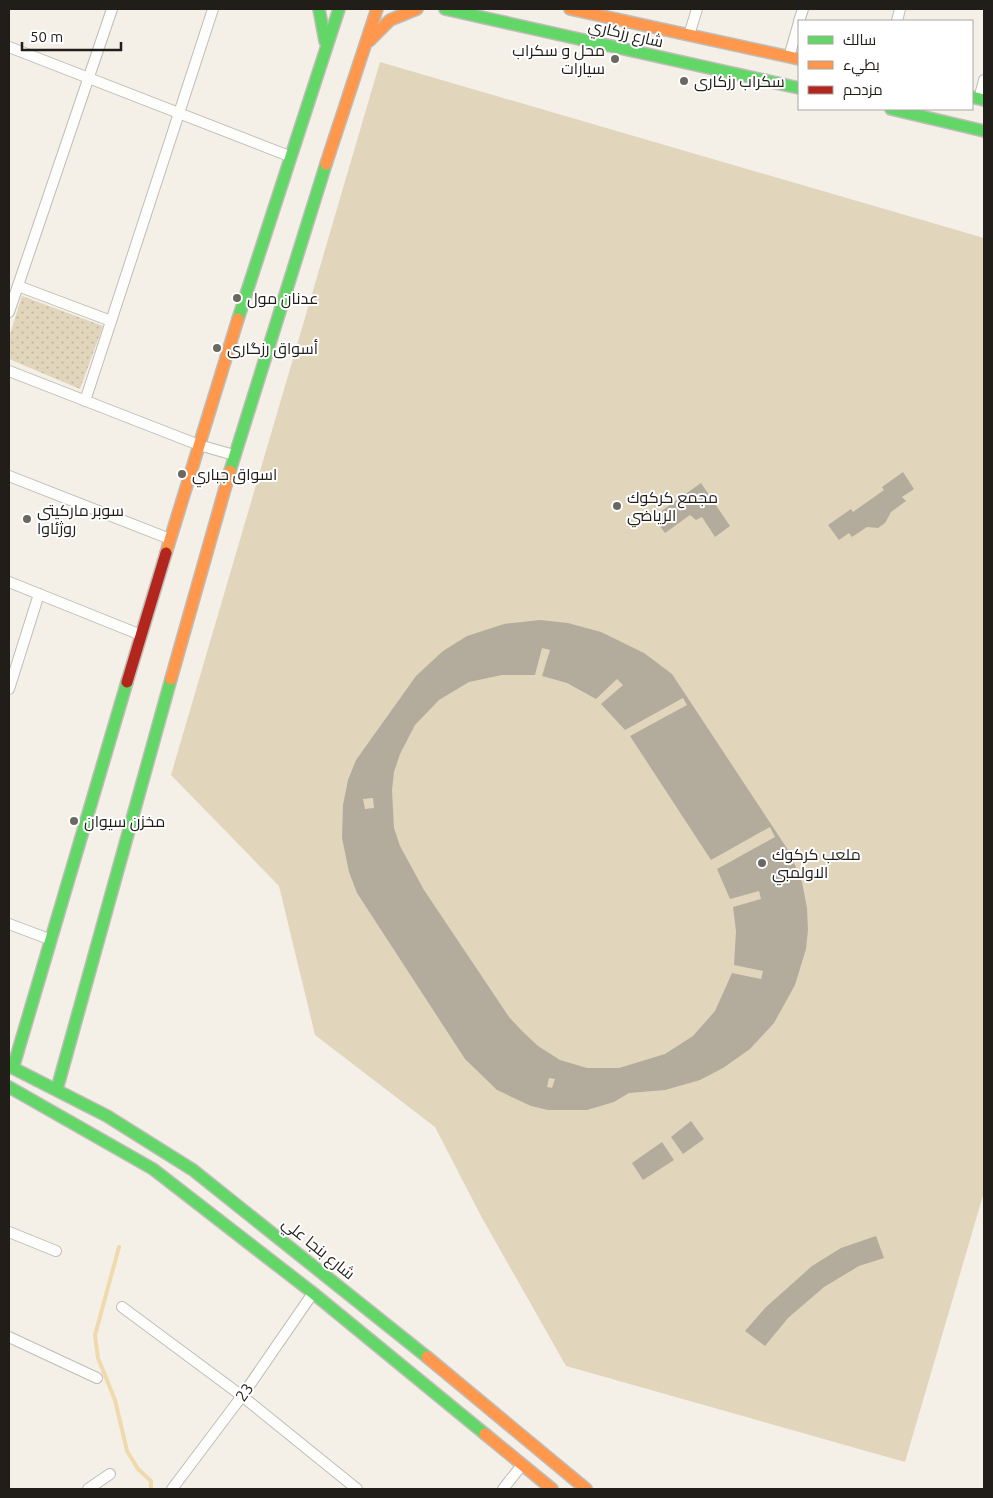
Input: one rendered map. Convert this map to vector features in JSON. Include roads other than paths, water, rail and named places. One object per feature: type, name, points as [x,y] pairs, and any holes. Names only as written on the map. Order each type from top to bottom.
[{"type":"street","points":[[9,312],[112,9]]},
{"type":"street","points":[[85,401],[213,9]]},
{"type":"street","points":[[319,9],[325,32],[325,50]]},
{"type":"street","points":[[11,1067],[199,444],[289,156],[339,9]]},
{"type":"street","points":[[57,1089],[234,455],[358,62],[377,9]]},
{"type":"street","points":[[358,62],[380,27],[397,15],[417,9]]},
{"type":"street","name":"شارع رزكاري","points":[[445,9],[798,88]]},
{"type":"street","name":"شارع رزكاري","points":[[570,9],[592,11],[794,58]]},
{"type":"street","points":[[689,35],[696,9]]},
{"type":"street","points":[[794,58],[798,28]]},
{"type":"street","points":[[9,47],[289,156]]},
{"type":"street","points":[[978,98],[984,80]]},
{"type":"street","points":[[895,110],[984,131]]},
{"type":"street","points":[[18,286],[111,321]]},
{"type":"street","points":[[9,371],[199,444],[234,455]]},
{"type":"street","points":[[9,476],[170,539]]},
{"type":"street","points":[[9,582],[141,635]]},
{"type":"street","points":[[9,689],[39,594]]},
{"type":"street","points":[[9,924],[49,939]]},
{"type":"street","name":"شارع بنجا علي","points":[[11,1067],[107,1116],[193,1170],[276,1235],[586,1489]]},
{"type":"street","points":[[9,1087],[153,1169],[313,1293],[552,1489]]},
{"type":"street","points":[[9,1232],[56,1251]]},
{"type":"street","points":[[261,1254],[276,1235]]},
{"type":"street","name":"23","points":[[172,1489],[242,1396],[313,1293]]},
{"type":"street","points":[[122,1306],[242,1396],[357,1489]]},
{"type":"street","points":[[9,1337],[97,1378]]},
{"type":"street","points":[[502,1489],[522,1465]]},
{"type":"street","points":[[88,1489],[110,1474]]},
{"type":"waterway","points":[[119,1247],[95,1335],[98,1358],[115,1400],[127,1451],[138,1469],[151,1481],[151,1489]]},
{"type":"place","name":"محل و سكراب سيارات","points":[[615,59]]},
{"type":"place","name":"سكراب رزكارى","points":[[684,81]]},
{"type":"place","name":"عدنان مول","points":[[237,298]]},
{"type":"place","name":"أسواق رزگارى","points":[[217,348]]},
{"type":"place","name":"اسواق جباري","points":[[182,474]]},
{"type":"place","name":"مجمع كركوك الرياضي","points":[[617,506]]},
{"type":"place","name":"سوبر ماركيتى روژئاوا","points":[[27,519]]},
{"type":"place","name":"مخزن سيوان","points":[[74,821]]},
{"type":"place","name":"ملعب كركوك الاولمبي","points":[[762,863]]}]
